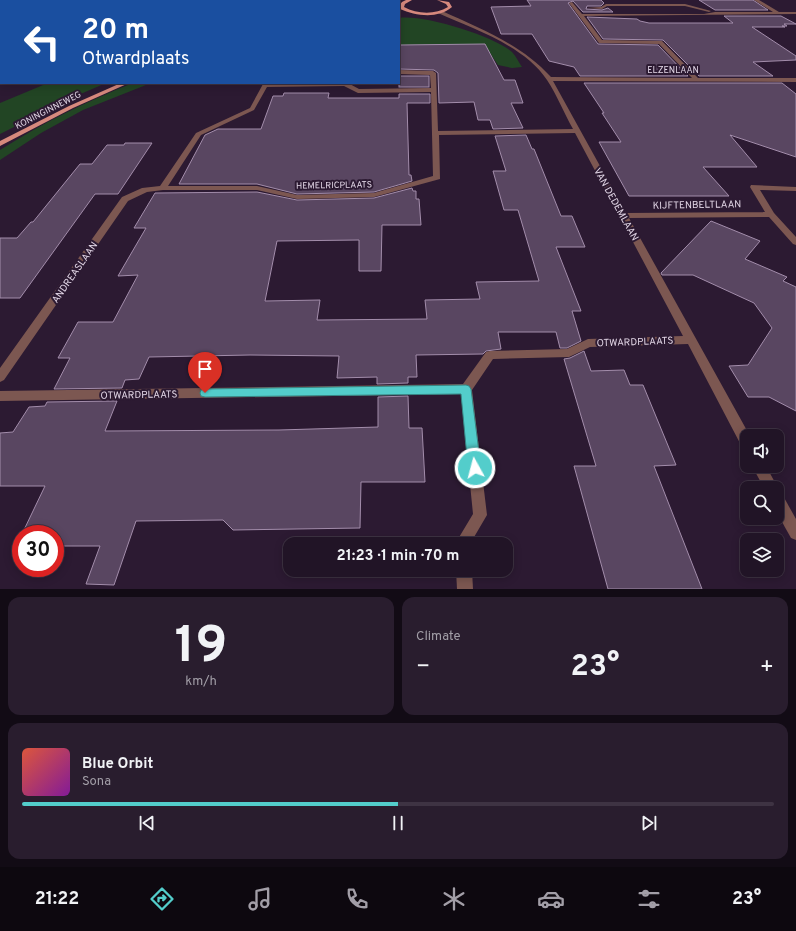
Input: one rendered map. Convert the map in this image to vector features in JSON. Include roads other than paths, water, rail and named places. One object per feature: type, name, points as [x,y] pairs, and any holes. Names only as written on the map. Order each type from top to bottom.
[{"type":"main road","points":[[404,9],[401,4],[410,0]]},
{"type":"main road","points":[[400,10],[404,9],[420,13],[440,12],[450,7],[450,4],[439,0]]},
{"type":"main road","points":[[446,2],[451,1]]},
{"type":"main road","name":"KONINGINNEWEG","points":[[0,144],[71,107],[124,84]]},
{"type":"street","points":[[756,0],[778,13]]},
{"type":"street","points":[[571,3],[601,42],[660,42],[696,79]]},
{"type":"street","points":[[575,8],[602,8],[606,5],[685,5],[715,12],[796,13]]},
{"type":"street","name":"VAN DEDEMLAAN","points":[[440,12],[497,38],[524,54],[549,79],[740,431]]},
{"type":"street","points":[[579,15],[704,15],[715,12]]},
{"type":"street","points":[[400,72],[433,73],[435,133],[577,131]]},
{"type":"street","name":"ELZENLAAN","points":[[549,79],[796,80]]},
{"type":"street","points":[[164,188],[198,134],[252,109],[265,85],[345,84],[358,91],[434,90]]},
{"type":"street","name":"HEMELRICPLAATS","points":[[164,188],[257,188],[297,197],[374,195],[437,177],[435,133]]},
{"type":"street","points":[[796,189],[754,187],[771,214],[796,242]]},
{"type":"street","name":"ANDREASLAAN","points":[[0,377],[125,199],[145,190],[164,188]]},
{"type":"street","name":"KIJFTENBELTLAAN","points":[[624,216],[771,214]]},
{"type":"street","name":"OTWARDPLAATS","points":[[0,396],[466,389],[490,356],[569,353],[588,343],[691,340]]},
{"type":"street","points":[[466,389],[480,515],[466,537]]},
{"type":"street","points":[[784,512],[796,533]]},
{"type":"street","points":[[464,577],[465,589]]}]
